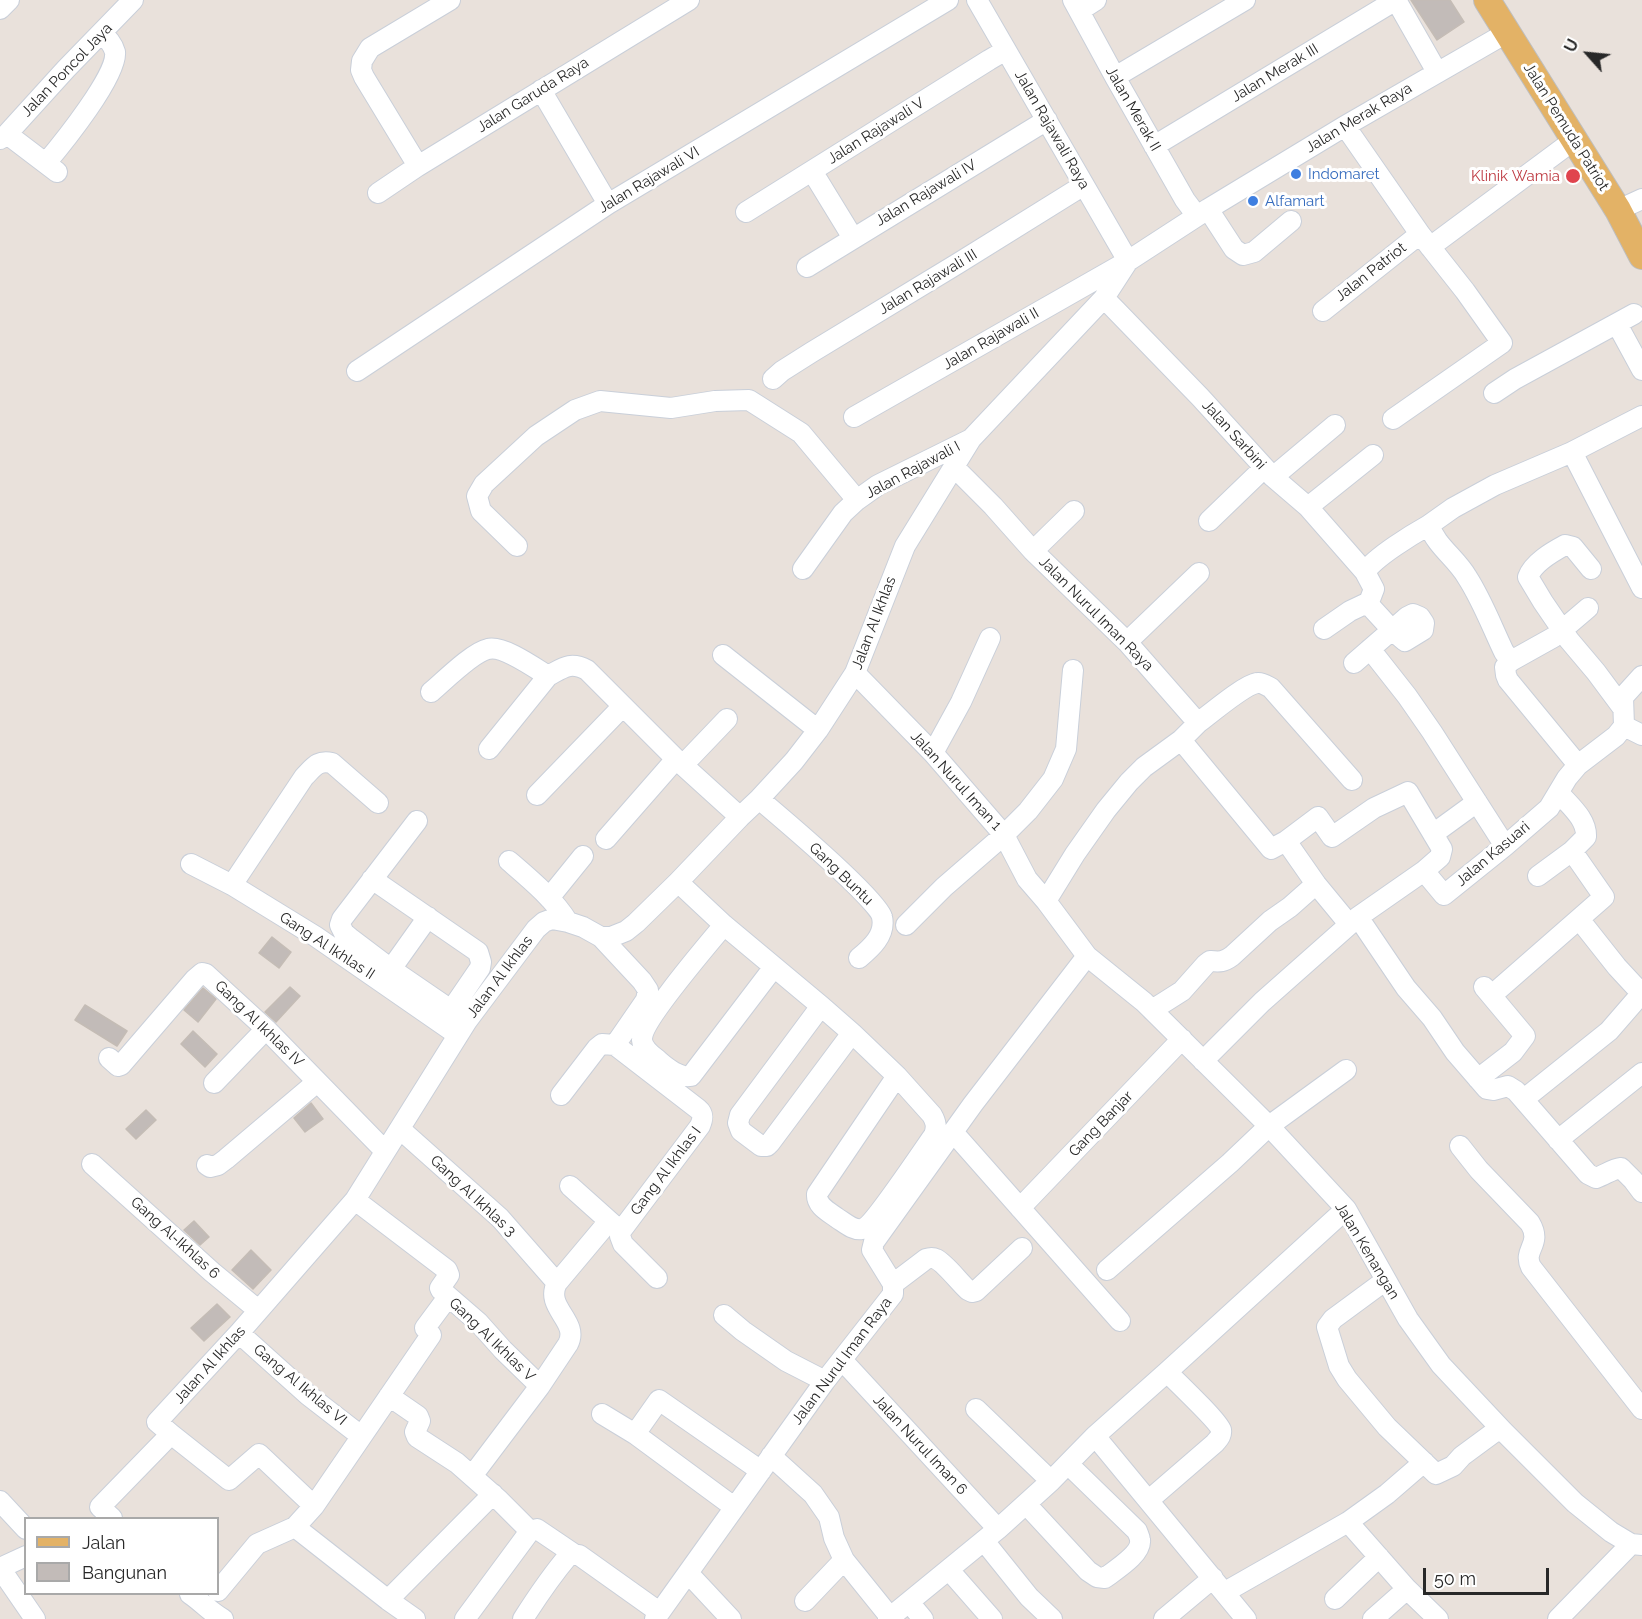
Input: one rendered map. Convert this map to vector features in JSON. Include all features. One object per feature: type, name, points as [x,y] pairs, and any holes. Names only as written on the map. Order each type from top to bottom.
[{"type":"main road","name":"Jalan Pemuda Patriot","points":[[1496,3],[1508,32],[1618,210],[1642,256]]},
{"type":"street","points":[[0,9],[9,0]]},
{"type":"street","name":"Jalan Poncol Jaya","points":[[4,136],[133,0]]},
{"type":"street","points":[[418,166],[364,77],[361,70],[362,61],[375,44],[450,0]]},
{"type":"street","name":"Jalan Garuda Raya","points":[[378,193],[418,166],[689,0]]},
{"type":"street","name":"Jalan Rajawali VI","points":[[357,371],[608,204],[948,0]]},
{"type":"street","name":"Jalan Rajawali Raya","points":[[977,0],[1128,261]]},
{"type":"street","points":[[1076,5],[1096,0]]},
{"type":"street","points":[[1114,77],[1245,0]]},
{"type":"street","points":[[1396,0],[1437,72]]},
{"type":"street","name":"Jalan Merak III","points":[[1154,146],[1396,0]]},
{"type":"street","name":"Jalan Merak II","points":[[1076,5],[1114,77],[1185,200],[1203,213],[1234,249],[1243,255],[1254,252],[1291,221]]},
{"type":"street","name":"Jalan Merak Raya","points":[[1104,298],[1128,261],[1345,126],[1508,32]]},
{"type":"street","points":[[4,136],[51,167],[77,122],[108,76],[113,64],[115,52],[102,33]]},
{"type":"street","name":"Jalan Rajawali V","points":[[746,212],[1006,50]]},
{"type":"street","points":[[541,90],[608,204]]},
{"type":"street","name":"Jalan Rajawali IV","points":[[807,267],[1047,120]]},
{"type":"street","points":[[1345,126],[1425,240],[1502,343],[1393,418]]},
{"type":"street","name":"Jalan Patriot","points":[[1323,311],[1574,140]]},
{"type":"street","points":[[812,171],[853,238]]},
{"type":"street","name":"Jalan Rajawali III","points":[[773,379],[812,352],[1084,185]]},
{"type":"street","points":[[1618,210],[1642,199]]},
{"type":"street","name":"Jalan Rajawali II","points":[[854,417],[1128,261]]},
{"type":"street","name":"Jalan Rajawali I","points":[[803,569],[843,513],[857,500],[878,485],[971,439],[1104,298]]},
{"type":"street","name":"Jalan Sarbini","points":[[1104,298],[1200,397],[1268,473],[1308,507],[1365,572]]},
{"type":"street","points":[[1494,393],[1515,379],[1626,319],[1642,370]]},
{"type":"street","points":[[517,546],[481,511],[477,496],[484,484],[536,436],[575,410],[600,401],[671,408],[715,401],[749,400],[801,433],[857,500]]},
{"type":"street","points":[[1324,629],[1350,611],[1369,602],[1374,589],[1365,572],[1371,564],[1396,546],[1453,508],[1495,485],[1572,452],[1642,416]]},
{"type":"street","points":[[1209,521],[1268,473],[1335,425]]},
{"type":"street","name":"Jalan Al Ikhlas","points":[[601,937],[611,937],[626,931],[636,923],[759,799],[794,761],[818,730],[855,673],[905,546],[971,439]]},
{"type":"street","points":[[1572,452],[1642,588]]},
{"type":"street","points":[[1308,507],[1373,455]]},
{"type":"street","name":"Jalan Nurul Iman Raya","points":[[954,466],[1033,551],[1127,642],[1198,723]]},
{"type":"street","points":[[1033,551],[1074,511]]},
{"type":"street","points":[[1429,525],[1435,538],[1467,576],[1504,652],[1511,661]]},
{"type":"street","points":[[1590,569],[1573,547],[1565,545],[1530,571],[1528,577],[1562,631],[1596,672],[1623,717],[1642,735]]},
{"type":"street","points":[[1127,642],[1199,573]]},
{"type":"street","points":[[1354,663],[1392,630],[1373,610],[1369,602]]},
{"type":"street","points":[[1578,765],[1508,680],[1505,667],[1511,661],[1562,631],[1588,608]]},
{"type":"street","points":[[933,753],[961,702],[990,638]]},
{"type":"street","points":[[431,692],[478,654],[489,649],[500,650],[548,676]]},
{"type":"street","points":[[1370,649],[1407,696],[1505,846]]},
{"type":"street","points":[[723,655],[818,730]]},
{"type":"street","points":[[489,749],[548,676],[573,665],[587,670],[679,762],[740,817]]},
{"type":"street","points":[[906,924],[944,887],[1004,835],[1028,811],[1053,779],[1066,749],[1073,670]]},
{"type":"street","name":"Jalan Nurul Iman 1","points":[[855,673],[933,753],[1004,835],[1027,879],[1046,900],[1087,956]]},
{"type":"street","name":"Jalan Kasuari","points":[[1424,871],[1444,895],[1549,808],[1567,778],[1578,765],[1616,736],[1623,717],[1623,697],[1642,676]]},
{"type":"street","points":[[1046,900],[1106,810],[1144,767],[1181,740],[1198,723],[1233,696],[1258,683],[1270,687],[1352,780]]},
{"type":"street","points":[[537,795],[623,706]]},
{"type":"street","points":[[606,839],[679,762],[727,718]]},
{"type":"street","points":[[1181,740],[1271,849],[1286,841],[1317,817],[1332,837],[1374,808],[1408,792],[1441,845],[1442,853],[1424,871],[1353,920],[1262,1002],[1203,1060]]},
{"type":"street","points":[[232,885],[304,777],[317,764],[324,761],[333,763],[378,803]]},
{"type":"street","points":[[1538,876],[1572,851],[1586,837],[1586,830],[1576,812],[1559,793]]},
{"type":"street","name":"Gang Buntu","points":[[759,799],[882,913],[883,925],[879,936],[873,946],[859,958]]},
{"type":"street","points":[[1433,834],[1478,802]]},
{"type":"street","points":[[372,879],[474,949],[481,958],[480,968],[459,1022],[344,933],[340,925],[342,919],[372,879],[417,821]]},
{"type":"street","points":[[1286,841],[1316,884],[1353,920],[1432,1018],[1455,1052],[1487,1089],[1493,1090],[1508,1086],[1524,1099],[1588,1174],[1596,1178],[1613,1169],[1621,1168],[1639,1181]]},
{"type":"street","points":[[1478,1079],[1513,1052],[1526,1036],[1488,990],[1604,897],[1572,851]]},
{"type":"street","points":[[549,898],[583,856]]},
{"type":"street","points":[[509,861],[561,910],[568,922],[601,937],[648,990],[646,1000],[615,1045],[602,1044],[597,1048],[561,1095]]},
{"type":"street","name":"Gang Al Ikhlas II","points":[[191,864],[232,885],[459,1022]]},
{"type":"street","points":[[678,882],[724,925],[852,1033],[897,1076],[936,1121],[933,1135],[900,1183],[868,1226],[858,1229],[820,1204],[816,1198],[817,1194],[897,1076]]},
{"type":"street","points":[[1152,1010],[1182,991],[1210,961],[1219,963],[1232,956],[1270,921],[1290,908],[1316,884]]},
{"type":"street","points":[[391,969],[428,916]]},
{"type":"street","name":"Jalan Al Ikhlas","points":[[171,1434],[158,1422],[315,1248],[355,1200],[400,1129],[459,1022],[536,929],[552,919],[568,922]]},
{"type":"street","points":[[1524,1099],[1609,1031],[1642,994],[1579,919]]},
{"type":"street","points":[[724,925],[646,1026],[642,1044],[647,1052],[677,1074],[691,1076],[774,967]]},
{"type":"street","name":"Jalan Nurul Iman Raya","points":[[657,1615],[825,1381],[893,1294],[893,1284],[872,1246],[953,1132],[1087,956]]},
{"type":"street","name":"Jalan Kenangan","points":[[1087,956],[1152,1010],[1182,1039],[1269,1126],[1346,1209],[1408,1319],[1441,1365],[1575,1503],[1611,1532],[1637,1544]]},
{"type":"street","name":"Gang Al Ikhlas IV","points":[[109,1058],[118,1066],[121,1065],[195,979],[202,974],[210,977],[266,1029],[385,1151]]},
{"type":"street","points":[[821,1006],[740,1115],[738,1123],[741,1131],[761,1146],[767,1146],[852,1033]]},
{"type":"street","points":[[214,1083],[266,1029]]},
{"type":"street","name":"Gang Banjar","points":[[1020,1208],[1182,1039]]},
{"type":"street","name":"Gang Al Ikhlas I","points":[[615,1045],[698,1109],[703,1119],[700,1126],[615,1226],[623,1244],[657,1278]]},
{"type":"street","points":[[1107,1270],[1269,1126],[1346,1070]]},
{"type":"street","points":[[1558,1140],[1642,1073]]},
{"type":"street","points":[[207,1165],[215,1166],[226,1159],[317,1082]]},
{"type":"street","name":"Gang Al Ikhlas 3","points":[[400,1129],[500,1218],[557,1284]]},
{"type":"street","points":[[953,1132],[1120,1321]]},
{"type":"street","points":[[1460,1146],[1479,1170],[1530,1223],[1535,1236],[1529,1264],[1642,1409]]},
{"type":"street","name":"Gang Al-Ikhlas 6","points":[[92,1164],[212,1272],[258,1310]]},
{"type":"street","points":[[472,1476],[540,1386],[571,1339],[571,1332],[554,1301],[553,1294],[557,1284],[615,1226],[570,1186]]},
{"type":"street","name":"Gang Al Ikhlas V","points":[[355,1200],[447,1270],[449,1275],[440,1288],[441,1290],[478,1322],[540,1386]]},
{"type":"street","points":[[635,1434],[659,1400],[813,1494],[829,1517],[834,1538],[844,1560],[889,1618],[1026,1504],[1095,1436],[1346,1209]]},
{"type":"street","points":[[893,1284],[926,1258],[930,1258],[941,1263],[968,1290],[976,1291],[1022,1248]]},
{"type":"street","points":[[1386,1280],[1333,1319],[1327,1327],[1339,1366],[1347,1378],[1387,1427],[1436,1474],[1453,1466],[1462,1456],[1500,1428]]},
{"type":"street","points":[[219,1594],[258,1544],[295,1527],[314,1506],[431,1335],[425,1328],[448,1297]]},
{"type":"street","points":[[724,1315],[786,1361],[825,1381]]},
{"type":"street","name":"Gang Al Ikhlas VI","points":[[239,1333],[308,1395],[361,1436]]},
{"type":"street","name":"Jalan Nurul Iman 6","points":[[842,1360],[991,1535],[1041,1616]]},
{"type":"street","points":[[1149,1500],[1215,1443],[1222,1431],[1167,1372]]},
{"type":"street","points":[[389,1396],[418,1416],[420,1420],[415,1432],[417,1437],[457,1463],[493,1494],[530,1531]]},
{"type":"street","points":[[976,1409],[1051,1481]]},
{"type":"street","points":[[602,1414],[635,1434],[734,1508]]},
{"type":"street","points":[[101,1514],[171,1434],[229,1480],[259,1454],[314,1506]]},
{"type":"street","points":[[1095,1436],[1246,1619]]},
{"type":"street","points":[[1164,1619],[1219,1585],[1348,1522],[1387,1494],[1424,1462]]},
{"type":"street","points":[[1026,1504],[1088,1571],[1097,1577],[1105,1578],[1133,1556],[1141,1541],[1137,1531],[1068,1464]]},
{"type":"street","points":[[388,1600],[493,1494]]},
{"type":"street","points":[[0,1501],[24,1527]]},
{"type":"street","points":[[1348,1522],[1407,1589],[1438,1619]]},
{"type":"street","points":[[295,1527],[415,1619]]},
{"type":"street","points":[[465,1619],[530,1531],[537,1529],[579,1555],[657,1615]]},
{"type":"street","points":[[1558,1619],[1637,1544]]},
{"type":"street","points":[[523,1619],[563,1562],[569,1555],[574,1554]]},
{"type":"street","points":[[24,1557],[0,1568],[35,1619]]},
{"type":"street","points":[[1335,1599],[1379,1557]]},
{"type":"street","points":[[805,1601],[844,1560]]},
{"type":"street","points":[[949,1570],[992,1619]]},
{"type":"street","points":[[688,1573],[731,1619]]},
{"type":"street","points":[[1373,1619],[1407,1589]]},
{"type":"street","points":[[909,1602],[923,1619]]},
{"type":"building","points":[[1411,0],[1450,0],[1464,22],[1437,40]]},
{"type":"building","points":[[272,937],[291,952],[279,968],[259,953]]},
{"type":"building","points":[[290,987],[300,996],[276,1022],[265,1012]]},
{"type":"building","points":[[203,988],[216,999],[198,1022],[184,1010]]},
{"type":"building","points":[[85,1005],[127,1031],[117,1046],[75,1020]]},
{"type":"building","points":[[193,1031],[217,1054],[205,1067],[181,1044]]},
{"type":"building","points":[[311,1103],[323,1119],[305,1132],[294,1118]]},
{"type":"building","points":[[146,1110],[156,1120],[136,1139],[126,1129]]},
{"type":"building","points":[[194,1221],[209,1237],[200,1245],[184,1230]]},
{"type":"building","points":[[251,1250],[271,1270],[253,1289],[232,1270]]},
{"type":"building","points":[[217,1304],[230,1317],[204,1341],[191,1328]]},
{"type":"place","name":"Indomaret","points":[[1296,174]]},
{"type":"place","name":"Klinik Wamia","points":[[1573,176]]},
{"type":"place","name":"Alfamart","points":[[1253,201]]}]
